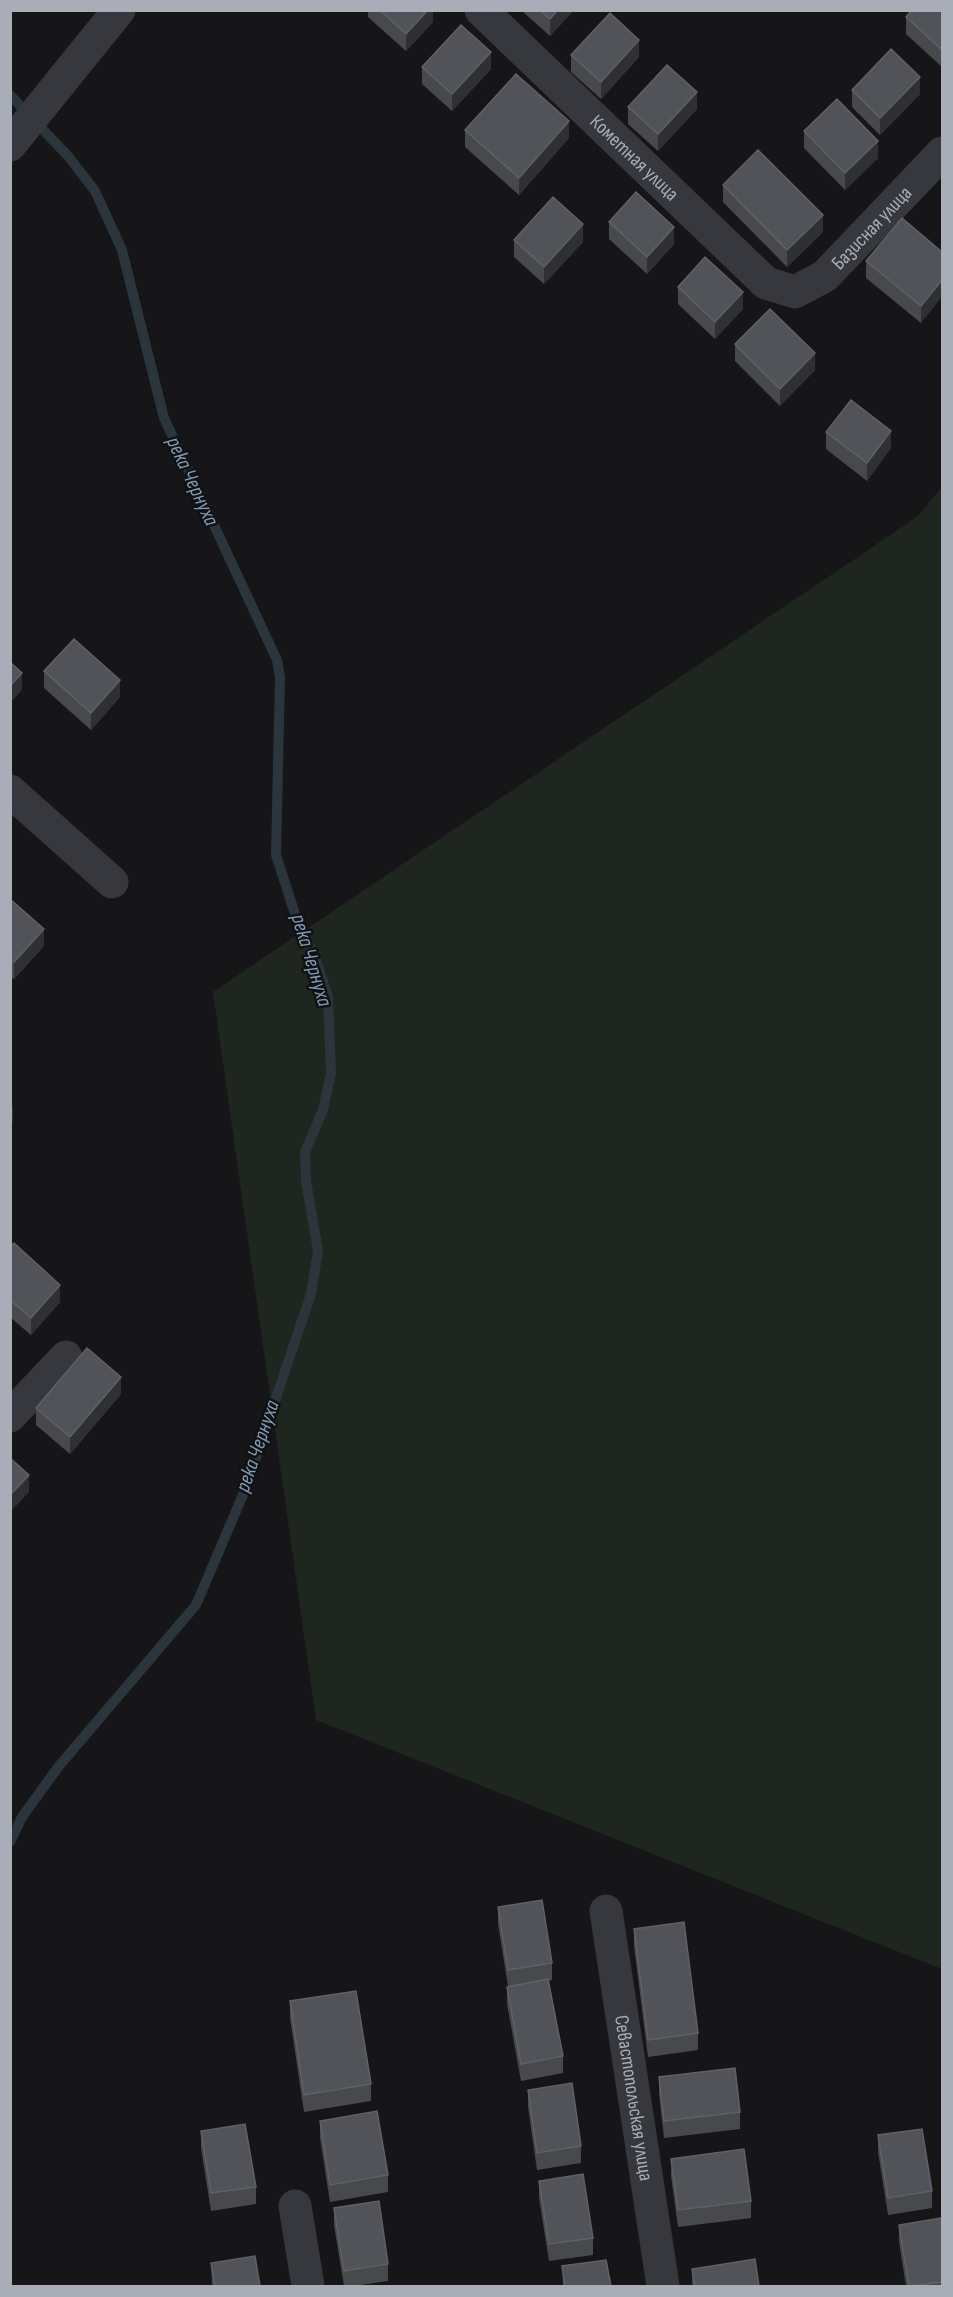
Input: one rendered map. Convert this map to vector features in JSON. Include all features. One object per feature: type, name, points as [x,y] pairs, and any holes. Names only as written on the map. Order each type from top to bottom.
[{"type":"street","points":[[14,141],[119,10]]},
{"type":"street","name":"Кометная улица","points":[[481,10],[766,283],[795,292]]},
{"type":"street","name":"Базисная улица","points":[[795,292],[825,276],[942,153]]},
{"type":"street","points":[[10,791],[111,882]]},
{"type":"street","points":[[10,1416],[66,1357]]},
{"type":"street","name":"Севастопольская улица","points":[[606,1911],[663,2286]]},
{"type":"street","points":[[295,2206],[308,2286]]},
{"type":"shaded area","points":[[942,487],[942,1969],[316,1720],[213,992],[917,517]]},
{"type":"building","points":[[380,10],[428,10],[406,34]]},
{"type":"building","points":[[540,10],[558,10],[550,19]]},
{"type":"building","points":[[912,10],[942,10],[942,50],[906,17]]},
{"type":"building","points":[[610,13],[639,40],[601,82],[571,55]]},
{"type":"building","points":[[461,25],[491,52],[452,94],[422,67]]},
{"type":"building","points":[[891,49],[920,77],[880,118],[852,90]]},
{"type":"building","points":[[667,65],[697,92],[658,134],[628,107]]},
{"type":"building","points":[[516,74],[569,121],[519,178],[465,130]]},
{"type":"building","points":[[837,99],[878,141],[845,173],[804,131]]},
{"type":"building","points":[[758,150],[823,215],[787,250],[723,185]]},
{"type":"building","points":[[636,192],[674,227],[647,257],[609,222]]},
{"type":"building","points":[[553,197],[583,224],[544,267],[514,240]]},
{"type":"building","points":[[902,218],[942,252],[942,280],[921,306],[866,261]]},
{"type":"building","points":[[705,257],[743,292],[715,322],[678,287]]},
{"type":"building","points":[[770,309],[815,353],[780,389],[735,344]]},
{"type":"building","points":[[851,400],[891,431],[867,463],[826,432]]},
{"type":"building","points":[[74,639],[120,680],[91,713],[44,671]]},
{"type":"building","points":[[10,662],[22,673],[10,686]]},
{"type":"building","points":[[10,899],[44,929],[14,962],[10,960]]},
{"type":"building","points":[[14,1243],[60,1285],[31,1318],[10,1300],[10,1247]]},
{"type":"building","points":[[87,1348],[121,1377],[70,1437],[36,1408]]},
{"type":"building","points":[[10,1458],[29,1475],[10,1495]]},
{"type":"building","points":[[542,1900],[552,1963],[508,1970],[498,1907]]},
{"type":"building","points":[[684,1922],[698,2033],[648,2040],[634,1929]]},
{"type":"building","points":[[548,1979],[563,2056],[521,2064],[507,1987]]},
{"type":"building","points":[[356,1991],[371,2084],[304,2095],[290,2001]]},
{"type":"building","points":[[735,2068],[740,2112],[664,2121],[659,2077]]},
{"type":"building","points":[[572,2083],[581,2146],[537,2153],[528,2090]]},
{"type":"building","points":[[377,2111],[388,2175],[330,2185],[320,2121]]},
{"type":"building","points":[[245,2124],[256,2187],[211,2193],[201,2131]]},
{"type":"building","points":[[922,2129],[932,2191],[888,2198],[878,2135]]},
{"type":"building","points":[[744,2149],[751,2201],[678,2210],[671,2159]]},
{"type":"building","points":[[583,2174],[593,2238],[549,2244],[539,2181]]},
{"type":"building","points":[[379,2201],[388,2264],[344,2271],[334,2208]]},
{"type":"building","points":[[942,2218],[942,2282],[909,2286],[899,2225]]},
{"type":"building","points":[[255,2256],[260,2286],[215,2286],[211,2263]]},
{"type":"building","points":[[755,2259],[759,2286],[695,2286],[692,2269]]},
{"type":"building","points":[[606,2260],[611,2286],[565,2286],[562,2266]]},
{"type":"waterway","name":"река Чернуха","points":[[10,95],[68,156],[95,191],[122,250],[164,418],[277,660],[280,677],[276,855],[296,917],[316,960],[328,997],[331,1073],[323,1110],[305,1152],[306,1181],[318,1251],[311,1294],[245,1490],[196,1605],[59,1766],[22,1817],[10,1842]]}]
